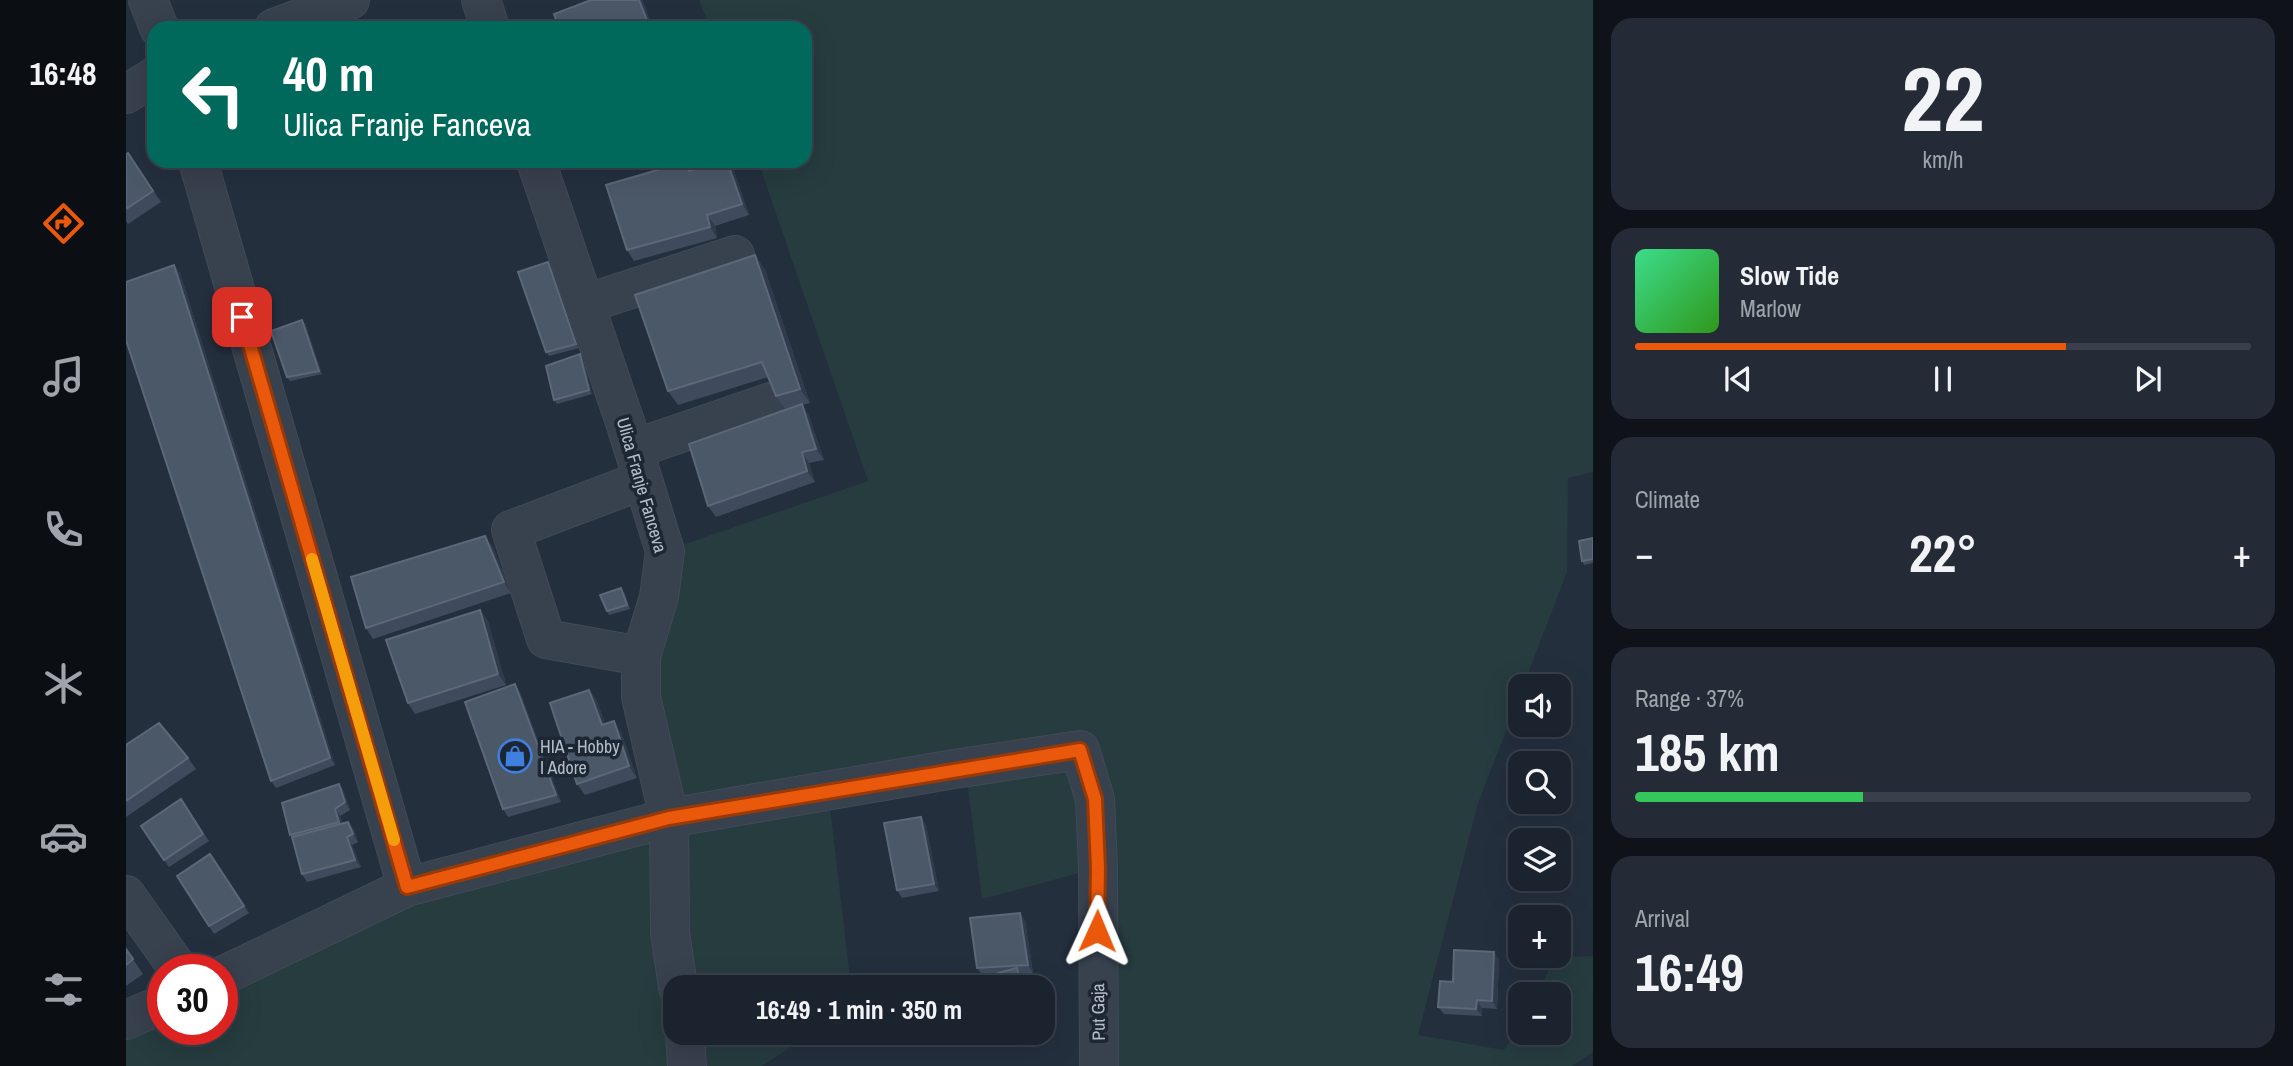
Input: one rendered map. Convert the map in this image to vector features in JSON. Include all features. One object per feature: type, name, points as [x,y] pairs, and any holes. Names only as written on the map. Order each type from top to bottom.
[{"type":"street","points":[[148,0],[156,21]]},
{"type":"street","points":[[293,21],[350,0]]},
{"type":"street","points":[[481,0],[488,21]]},
{"type":"street","points":[[126,94],[147,81]]},
{"type":"street","points":[[200,168],[407,887]]},
{"type":"street","name":"Ulica Franje Fanceva","points":[[538,168],[665,551],[659,597],[641,656],[642,697],[669,818],[670,932],[676,975]]},
{"type":"street","points":[[585,304],[734,255]]},
{"type":"street","points":[[641,656],[546,639],[511,530],[638,464],[776,400]]},
{"type":"street","name":"Put Gaja","points":[[669,818],[1080,750],[1095,799],[1099,1066]]},
{"type":"street","points":[[238,968],[407,887],[669,818]]},
{"type":"street","points":[[126,895],[168,954]]},
{"type":"street","points":[[126,1020],[147,1010]]},
{"type":"street","points":[[686,1045],[687,1066]]},
{"type":"green space","points":[[699,0],[1593,0],[1593,472],[1568,478],[1567,572],[1528,674],[1508,674],[1508,726],[1478,803],[1418,1035],[1504,1050],[1508,1043],[1571,1045],[1571,982],[1543,982],[1550,968],[1571,968],[1571,957],[1593,956],[1593,1052],[1572,1066],[1099,1066],[1098,868],[982,899],[966,772],[829,798],[850,975],[663,975],[663,1045],[794,1045],[762,1066],[126,1066],[126,1020],[147,1011],[147,1045],[238,1045],[238,968],[407,887],[669,818],[641,697],[665,551],[868,481],[760,168],[812,168],[812,21],[707,21]]},
{"type":"building","points":[[591,0],[639,0],[647,21],[556,21],[554,14]]},
{"type":"building","points":[[128,153],[153,191],[126,209],[126,154]]},
{"type":"building","points":[[664,168],[688,168],[689,171],[697,168],[729,168],[742,204],[707,215],[710,227],[627,250],[606,185]]},
{"type":"building","points":[[755,255],[800,389],[776,396],[762,362],[668,391],[635,295]]},
{"type":"building","points":[[548,262],[576,344],[546,352],[518,272]]},
{"type":"building","points":[[174,265],[330,758],[271,781],[126,340],[126,282]]},
{"type":"building","points":[[302,320],[319,371],[287,377],[271,331]]},
{"type":"building","points":[[580,354],[589,390],[554,400],[546,366]]},
{"type":"building","points":[[802,404],[816,449],[802,452],[807,471],[708,506],[689,444]]},
{"type":"building","points":[[485,536],[504,582],[366,628],[351,577]]},
{"type":"building","points":[[1593,538],[1593,559],[1582,561],[1579,541]]},
{"type":"building","points":[[621,588],[627,605],[607,611],[600,595]]},
{"type":"building","points":[[480,610],[498,674],[408,703],[386,640]]},
{"type":"building","name":"HIA - Hobby I Adore","points":[[515,684],[556,795],[503,809],[465,702]]},
{"type":"building","points":[[589,690],[602,725],[614,721],[629,766],[577,784],[550,703]]},
{"type":"building","points":[[159,723],[188,758],[126,801],[126,745]]},
{"type":"building","points":[[339,784],[345,802],[335,809],[339,822],[290,835],[282,803]]},
{"type":"building","points":[[181,799],[203,834],[164,860],[141,826]]},
{"type":"building","points":[[921,817],[934,884],[897,890],[884,823]]},
{"type":"building","points":[[348,822],[353,834],[347,837],[355,860],[302,874],[292,837]]},
{"type":"building","points":[[210,854],[244,906],[209,926],[177,876]]},
{"type":"building","points":[[1020,913],[1028,965],[977,968],[970,918]]},
{"type":"building","points":[[126,949],[133,959],[126,965]]},
{"type":"building","points":[[1454,950],[1494,952],[1492,1001],[1477,1000],[1476,1009],[1438,1007],[1440,981],[1453,982]]},
{"type":"building","points":[[1017,968],[1019,975],[999,975]]},
{"type":"slow traffic","points":[[312,559],[394,840]]},
{"type":"place","name":"HIA - Hobby I Adore","points":[[515,756]]},
{"type":"route","points":[[242,317],[407,887],[669,818],[1080,750],[1095,799],[1097,931]]}]
